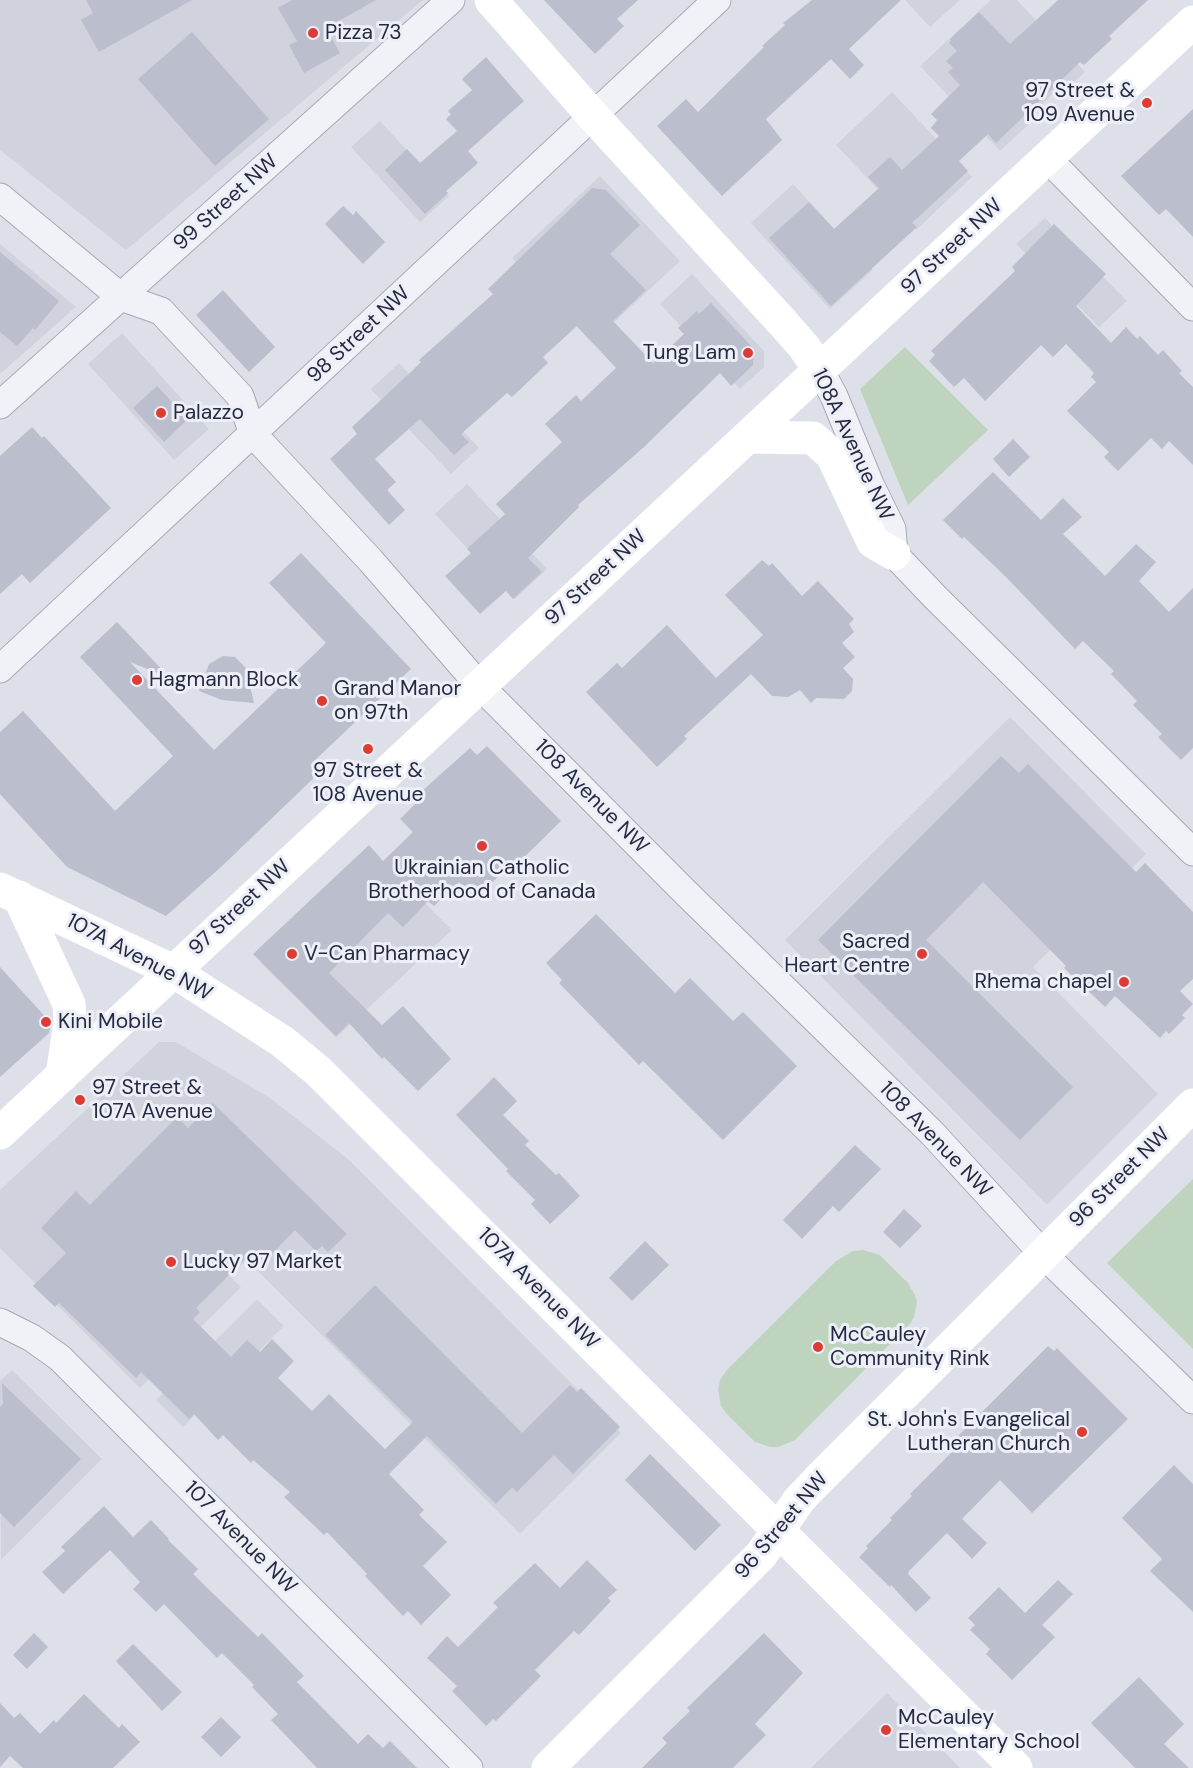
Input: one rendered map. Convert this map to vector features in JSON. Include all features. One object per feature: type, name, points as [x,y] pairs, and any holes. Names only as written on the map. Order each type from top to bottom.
[{"type":"main road","name":"108A Avenue NW","points":[[491,0],[593,116],[784,324],[820,370]]},
{"type":"main road","name":"97 Street NW","points":[[0,1133],[1193,22]]},
{"type":"main road","points":[[750,436],[813,438],[832,455],[873,542],[894,554]]},
{"type":"main road","points":[[10,893],[69,1004],[70,1021],[62,1076]]},
{"type":"main road","name":"107A Avenue NW","points":[[10,893],[173,971],[284,1042],[318,1071],[1016,1768]]},
{"type":"main road","name":"96 Street NW","points":[[549,1768],[753,1563],[780,1530],[799,1500],[817,1481],[1193,1105]]},
{"type":"street","name":"99 Street NW","points":[[0,405],[451,0]]},
{"type":"street","name":"98 Street NW","points":[[0,669],[717,0]]},
{"type":"street","points":[[1047,158],[1193,307]]},
{"type":"street","name":"108 Avenue NW","points":[[0,197],[121,297],[161,311],[240,396],[253,434],[371,561],[479,685],[684,891],[932,1133],[1044,1255],[1193,1400]]},
{"type":"street","name":"108A Avenue NW","points":[[820,370],[834,396],[870,484],[892,530],[894,554]]},
{"type":"street","points":[[894,554],[1193,852]]},
{"type":"street","name":"107 Avenue NW","points":[[0,1322],[32,1338],[60,1358],[469,1768]]},
{"type":"shaded area","points":[[0,0],[423,0],[126,250],[0,150]]},
{"type":"shaded area","points":[[905,0],[960,0],[930,27]]},
{"type":"shaded area","points":[[991,0],[1017,0],[1085,72],[1057,98],[1053,94],[1025,120],[1029,124],[1000,151],[920,66]]},
{"type":"shaded area","points":[[892,92],[972,177],[916,230],[836,145]]},
{"type":"shaded area","points":[[380,121],[449,196],[420,222],[351,147]]},
{"type":"shaded area","points":[[600,176],[680,261],[592,343],[512,258]]},
{"type":"shaded area","points":[[793,184],[873,270],[830,309],[751,223]]},
{"type":"shaded area","points":[[1045,218],[1127,301],[1099,327],[1016,244]]},
{"type":"shaded area","points":[[0,244],[76,307],[0,374]]},
{"type":"shaded area","points":[[692,274],[764,351],[764,367],[740,389],[660,304]]},
{"type":"shaded area","points":[[122,333],[209,429],[174,460],[88,364]]},
{"type":"shaded area","points":[[399,363],[479,448],[451,474],[371,389]]},
{"type":"shaded area","points":[[467,484],[547,569],[515,599],[435,514]]},
{"type":"shaded area","name":"Sacred Heart Centre","points":[[1010,717],[1146,854],[1033,967],[1158,1094],[1047,1205],[785,940]]},
{"type":"shaded area","points":[[369,847],[452,930],[336,1038],[261,963],[261,947]]},
{"type":"shaded area","points":[[159,1042],[176,1042],[270,1098],[348,1159],[621,1433],[520,1534],[247,1260],[230,1276],[241,1287],[140,1388],[0,1248],[0,1190]]},
{"type":"shaded area","points":[[257,1299],[284,1326],[183,1427],[156,1400]]},
{"type":"shaded area","points":[[12,1370],[102,1459],[1,1560],[0,1381]]},
{"type":"shaded area","name":"McCauley Elementary School","points":[[887,1693],[960,1768],[811,1768]]},
{"type":"green space","points":[[905,347],[988,430],[908,505],[860,389]]},
{"type":"green space","points":[[1193,1179],[1193,1349],[1107,1263]]},
{"type":"green space","name":"McCauley Community Rink","points":[[863,1250],[880,1255],[908,1283],[917,1302],[914,1317],[910,1324],[795,1440],[778,1447],[755,1442],[721,1406],[718,1390],[720,1380],[726,1371],[836,1261],[853,1251]]},
{"type":"building","points":[[86,0],[192,0],[99,52],[81,20],[93,13]]},
{"type":"building","name":"Pizza 73","points":[[292,0],[376,0],[326,28],[340,53],[304,73],[289,45],[297,41],[278,8]]},
{"type":"building","points":[[544,0],[638,0],[617,19],[624,26],[595,54]]},
{"type":"building","points":[[812,0],[901,0],[849,49],[864,65],[850,79],[831,59],[766,119],[782,140],[722,196],[657,126],[686,99],[698,112],[764,47],[762,46],[785,25],[783,23]]},
{"type":"building","points":[[1058,0],[1148,0],[1109,36],[1112,39],[1084,65],[1080,62],[996,143],[988,134],[959,161],[968,171],[912,223],[917,227],[831,306],[769,238],[809,202],[834,229],[879,188],[868,177],[890,157],[902,170],[939,136],[931,128],[937,120],[931,114],[960,85],[948,72],[953,68],[946,61],[957,51],[949,43],[950,39],[979,12],[1010,44]]},
{"type":"building","points":[[192,32],[269,119],[215,166],[138,79]]},
{"type":"building","points":[[486,57],[524,101],[468,151],[478,163],[446,191],[448,193],[425,214],[385,170],[407,149],[420,163],[457,131],[446,119],[451,114],[448,111],[472,90],[462,79]]},
{"type":"building","points":[[1193,109],[1193,237],[1166,209],[1159,215],[1121,176]]},
{"type":"building","points":[[592,188],[606,190],[640,225],[610,254],[646,290],[613,321],[653,363],[684,334],[678,328],[697,311],[699,314],[711,303],[754,349],[753,365],[731,386],[720,373],[644,447],[578,505],[579,507],[528,558],[542,572],[513,599],[506,591],[480,614],[445,576],[471,553],[467,549],[505,514],[496,504],[562,442],[545,424],[576,395],[581,401],[616,368],[577,326],[543,357],[548,363],[512,397],[507,393],[461,434],[469,442],[454,455],[420,419],[375,459],[396,482],[388,491],[405,510],[389,525],[330,459],[357,434],[352,427],[421,362],[419,360],[493,294],[488,289]]},
{"type":"building","points":[[343,206],[353,215],[356,211],[385,242],[363,264],[325,224]]},
{"type":"building","points":[[1054,224],[1106,274],[1076,306],[1111,343],[1126,327],[1137,339],[1140,336],[1158,355],[1163,350],[1182,371],[1179,373],[1193,387],[1193,465],[1169,441],[1162,449],[1151,438],[1118,471],[1104,457],[1109,452],[1067,411],[1096,382],[1091,377],[1094,373],[1066,344],[1053,357],[1041,345],[985,401],[964,378],[954,387],[929,361],[935,355],[931,351],[1015,271],[1012,267]]},
{"type":"building","points":[[0,252],[59,301],[35,330],[33,328],[17,346],[0,332]]},
{"type":"building","points":[[223,290],[275,347],[249,372],[196,315]]},
{"type":"building","name":"Palazzo","points":[[157,386],[188,419],[164,442],[133,408]]},
{"type":"building","points":[[32,427],[42,438],[44,436],[111,508],[30,583],[22,574],[0,594],[0,456]]},
{"type":"building","points":[[1013,439],[1030,457],[1009,477],[993,459]]},
{"type":"building","points":[[993,472],[1041,520],[1063,498],[1082,517],[1063,534],[1105,576],[1136,544],[1156,562],[1139,581],[1169,612],[1193,588],[1193,748],[1181,760],[1158,737],[1162,734],[1133,705],[1137,701],[1111,674],[1114,671],[1083,641],[1075,649],[1005,576],[943,520]]},
{"type":"building","points":[[301,553],[411,669],[310,765],[318,774],[166,916],[67,867],[0,794],[0,732],[23,711],[115,811],[173,756],[80,657],[117,622],[170,678],[130,662],[214,750],[326,643],[269,583]]},
{"type":"building","points":[[762,560],[769,566],[772,563],[802,596],[818,581],[854,619],[849,624],[854,632],[842,643],[855,657],[843,668],[853,679],[852,691],[844,699],[816,698],[811,703],[800,690],[788,697],[772,696],[751,674],[684,736],[687,739],[657,767],[586,692],[617,663],[622,668],[667,625],[716,678],[763,635],[725,595]]},
{"type":"building","points":[[223,656],[235,657],[246,668],[254,703],[222,700],[199,691],[209,664]]},
{"type":"building","points":[[487,746],[561,821],[506,875],[503,872],[475,899],[459,882],[434,906],[428,901],[403,927],[388,913],[329,973],[382,1025],[403,1006],[451,1059],[418,1091],[384,1057],[382,1059],[349,1023],[336,1036],[253,954],[369,845],[383,861],[413,832],[400,819],[425,794],[422,791],[470,748],[477,755]]},
{"type":"building","name":"Sacred Heart Centre","points":[[1001,756],[1019,773],[1028,764],[1136,872],[1145,863],[1193,912],[1193,979],[1180,991],[1193,1004],[1182,1015],[1185,1018],[1169,1034],[1166,1031],[1160,1038],[1115,996],[1105,1007],[1064,968],[1066,966],[983,882],[926,940],[1073,1087],[1020,1140],[818,940]]},
{"type":"building","points":[[596,914],[675,993],[690,978],[733,1021],[743,1012],[797,1066],[723,1140],[643,1061],[639,1065],[559,983],[562,980],[546,963]]},
{"type":"building","points":[[0,967],[51,1023],[49,1033],[0,1077]]},
{"type":"building","points":[[494,1077],[517,1101],[503,1115],[529,1141],[525,1145],[556,1175],[559,1173],[580,1196],[550,1224],[531,1204],[535,1200],[456,1115]]},
{"type":"building","points":[[213,1103],[347,1234],[328,1252],[322,1246],[316,1251],[295,1230],[260,1266],[249,1255],[196,1308],[200,1312],[193,1319],[231,1357],[247,1340],[260,1352],[272,1339],[294,1361],[278,1378],[312,1411],[329,1394],[385,1449],[413,1422],[325,1335],[375,1285],[522,1433],[570,1385],[577,1392],[581,1388],[620,1427],[573,1474],[554,1455],[517,1492],[512,1487],[496,1504],[427,1436],[389,1474],[424,1510],[419,1515],[447,1542],[423,1566],[451,1595],[421,1625],[408,1611],[403,1616],[327,1532],[324,1535],[284,1497],[290,1492],[253,1460],[251,1463],[223,1435],[218,1440],[194,1414],[189,1419],[141,1372],[136,1378],[59,1303],[55,1307],[33,1286],[66,1253],[41,1228],[76,1191],[90,1205],[177,1117],[188,1128]]},
{"type":"building","points":[[855,1145],[881,1169],[839,1212],[833,1206],[802,1239],[783,1220]]},
{"type":"building","points":[[904,1209],[922,1226],[900,1248],[883,1232]]},
{"type":"building","points":[[645,1241],[669,1265],[632,1301],[609,1278]]},
{"type":"building","points":[[1048,1346],[1054,1351],[1057,1348],[1128,1419],[1032,1513],[1000,1480],[962,1519],[987,1543],[972,1559],[947,1533],[909,1571],[908,1574],[931,1598],[916,1612],[891,1585],[890,1587],[859,1557],[868,1548],[866,1546],[892,1520],[890,1518],[912,1496],[910,1494],[962,1442],[957,1437]]},
{"type":"building","points":[[2,1383],[81,1459],[14,1527],[0,1513]]},
{"type":"building","points":[[650,1454],[721,1525],[695,1551],[625,1480]]},
{"type":"building","points":[[1174,1465],[1193,1484],[1193,1612],[1150,1571],[1162,1559],[1122,1518]]},
{"type":"building","points":[[104,1506],[133,1537],[151,1520],[198,1569],[193,1574],[258,1637],[262,1633],[304,1676],[297,1682],[358,1744],[368,1734],[383,1748],[390,1741],[417,1768],[317,1768],[271,1720],[278,1714],[252,1687],[254,1685],[222,1653],[217,1658],[164,1604],[156,1612],[133,1589],[140,1582],[110,1550],[63,1594],[42,1572],[65,1551],[61,1547]]},
{"type":"building","points":[[587,1560],[617,1590],[608,1598],[611,1601],[579,1635],[574,1631],[535,1670],[541,1676],[496,1721],[493,1719],[486,1726],[452,1691],[457,1686],[427,1658],[447,1636],[458,1647],[498,1607],[493,1603],[535,1563],[560,1588]]},
{"type":"building","points":[[1058,1580],[1073,1594],[1042,1625],[1055,1637],[1012,1680],[986,1654],[990,1649],[970,1630],[975,1625],[968,1618],[999,1587],[1025,1613]]},
{"type":"building","points":[[34,1633],[48,1647],[27,1669],[13,1655]]},
{"type":"building","points":[[764,1633],[803,1673],[755,1724],[766,1735],[733,1768],[642,1768],[667,1743],[662,1738],[690,1711],[687,1708]]},
{"type":"building","points":[[133,1644],[182,1692],[162,1711],[116,1661]]},
{"type":"building","points":[[1139,1677],[1184,1724],[1164,1744],[1189,1768],[1135,1768],[1091,1723]]},
{"type":"building","points":[[84,1694],[119,1728],[122,1724],[140,1742],[113,1768],[23,1768],[10,1756],[0,1767],[0,1703],[14,1718],[20,1713],[40,1734],[54,1720],[56,1723]]},
{"type":"building","points":[[221,1717],[241,1737],[221,1757],[201,1737]]},
{"type":"place","name":"Pizza 73","points":[[313,33]]},
{"type":"place","name":"97 Street & 109 Avenue","points":[[1147,103]]},
{"type":"place","name":"Tung Lam","points":[[748,353]]},
{"type":"place","name":"Palazzo","points":[[161,413]]},
{"type":"place","name":"Hagmann Block","points":[[137,680]]},
{"type":"place","name":"Grand Manor on 97th","points":[[322,701]]},
{"type":"place","name":"97 Street & 108 Avenue","points":[[368,749]]},
{"type":"place","name":"Ukrainian Catholic Brotherhood of Canada","points":[[482,846]]},
{"type":"place","name":"V-Can Pharmacy","points":[[292,954]]},
{"type":"place","name":"Sacred Heart Centre","points":[[922,954]]},
{"type":"place","name":"Rhema chapel","points":[[1124,982]]},
{"type":"place","name":"Kini Mobile","points":[[46,1022]]},
{"type":"place","name":"97 Street & 107A Avenue","points":[[80,1100]]},
{"type":"place","name":"Lucky 97 Market","points":[[171,1262]]},
{"type":"place","name":"McCauley Community Rink","points":[[818,1347]]},
{"type":"place","name":"St. John's Evangelical Lutheran Church","points":[[1082,1432]]},
{"type":"place","name":"McCauley Elementary School","points":[[886,1730]]}]
